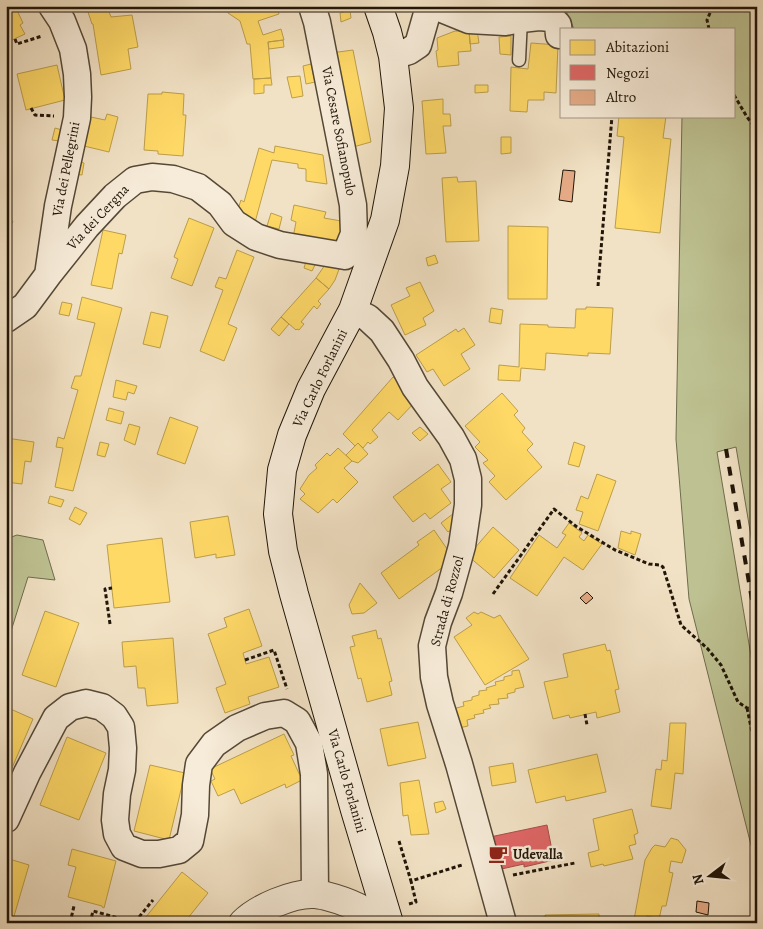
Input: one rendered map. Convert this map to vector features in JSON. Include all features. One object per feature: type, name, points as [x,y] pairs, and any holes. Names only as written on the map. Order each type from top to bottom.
[{"type":"main road","name":"Via Carlo Forlanini","points":[[378,6],[393,56],[398,108],[395,166],[385,220],[353,310],[311,389],[292,435],[282,470],[278,514],[283,551],[294,594],[389,923]]},
{"type":"main road","points":[[243,923],[250,916],[302,896],[336,898],[365,910],[381,923]]},
{"type":"street","name":"Via dei Pellegrini","points":[[6,319],[25,306],[48,274],[58,206],[76,118],[78,97],[77,74],[73,49],[66,29],[52,6]]},
{"type":"street","name":"Via Cesare Sofianopulo","points":[[312,6],[319,31],[354,205],[354,234],[345,256]]},
{"type":"street","points":[[393,56],[409,51],[418,45],[428,10],[437,7],[469,20],[505,22],[539,17],[551,18],[558,25],[559,35]]},
{"type":"street","name":"Via dei Cergna","points":[[48,274],[87,226],[115,196],[135,180],[152,177],[173,179],[198,187],[220,204],[234,223],[256,237],[280,245],[345,256]]},
{"type":"street","name":"Strada di Rozzol","points":[[353,310],[368,318],[382,331],[401,360],[415,387],[451,437],[463,459],[468,479],[468,505],[462,546],[450,593],[438,622],[432,646],[434,677],[440,704],[459,764],[503,923]]},
{"type":"street","points":[[6,819],[27,773],[56,718],[70,707],[86,703],[102,707],[114,716],[121,727],[123,748],[115,820],[117,834],[124,847],[142,854],[159,854],[179,850],[190,841],[195,815],[199,764],[214,744],[237,728],[265,716],[284,713],[297,721],[309,743],[314,774],[315,825],[302,896]]},
{"type":"lane","points":[[519,60],[521,19]]},
{"type":"path","points":[[709,28],[707,20],[713,6]]},
{"type":"path","points":[[15,39],[17,44],[66,29]]},
{"type":"path","points":[[736,98],[757,130]]},
{"type":"path","points":[[598,286],[612,118]]},
{"type":"path","points":[[757,434],[754,443],[757,468]]},
{"type":"path","points":[[493,594],[554,509],[577,527],[615,550],[649,564],[663,567],[681,625],[707,648],[721,664],[738,702],[747,708],[756,709]]},
{"type":"path","points":[[110,624],[105,589],[112,588]]},
{"type":"path","points":[[245,660],[274,650],[286,688]]},
{"type":"path","points":[[747,708],[756,751]]},
{"type":"path","points":[[585,714],[587,725]]},
{"type":"path","points":[[399,841],[416,902],[410,904]]},
{"type":"path","points":[[411,881],[462,865],[461,861],[483,854]]},
{"type":"path","points":[[490,880],[575,863]]},
{"type":"path","points":[[90,923],[93,911],[135,923],[153,900]]},
{"type":"path","points":[[70,923],[74,906]]},
{"type":"green space","points":[[556,6],[757,6],[757,572],[736,447],[717,452],[757,692],[757,857],[752,849],[689,599],[676,439],[682,118],[736,118],[736,28],[574,28],[567,13]]},
{"type":"green space","points":[[17,535],[43,540],[55,580],[28,577],[6,647],[6,539]]},
{"type":"building: Abitazioni","points":[[6,6],[15,6],[23,23],[20,25],[25,34],[10,41],[6,34]]},
{"type":"building: Abitazioni","points":[[86,6],[107,6],[111,17],[132,15],[138,47],[128,49],[131,69],[101,75],[93,24]]},
{"type":"building: Abitazioni","points":[[225,6],[276,6],[279,14],[258,21],[263,35],[281,29],[284,40],[268,42],[271,78],[253,79],[250,44],[247,44],[240,21],[228,13]]},
{"type":"building: Abitazioni","points":[[350,10],[351,18],[341,22],[340,13]]},
{"type":"building: Abitazioni","points":[[477,30],[479,43],[470,44],[469,31]]},
{"type":"building: Abitazioni","points":[[455,31],[469,31],[471,51],[458,52],[459,65],[438,67],[437,38]]},
{"type":"building: Abitazioni","points":[[511,36],[511,55],[500,54],[499,37]]},
{"type":"building: Abitazioni","points":[[283,40],[284,47],[269,49],[268,42]]},
{"type":"building: Abitazioni","points":[[531,43],[558,45],[556,93],[544,92],[544,100],[528,100],[527,112],[510,111],[511,67],[528,69]]},
{"type":"building: Abitazioni","points":[[353,50],[371,142],[353,147],[340,68],[333,70],[331,53]]},
{"type":"building: Abitazioni","points":[[311,64],[315,82],[306,84],[303,66]]},
{"type":"building: Abitazioni","points":[[57,65],[65,100],[26,110],[17,74]]},
{"type":"building: Abitazioni","points":[[300,76],[303,96],[292,98],[287,77]]},
{"type":"building: Abitazioni","points":[[271,78],[272,85],[264,85],[264,93],[254,94],[254,79]]},
{"type":"building: Abitazioni","points":[[475,85],[488,85],[488,92],[475,93]]},
{"type":"building: Abitazioni","points":[[162,92],[184,94],[183,115],[186,115],[183,156],[158,154],[158,151],[144,150],[148,94],[162,94]]},
{"type":"building: Abitazioni","points":[[443,99],[443,114],[450,114],[451,126],[443,126],[446,153],[426,154],[422,101]]},
{"type":"building: Abitazioni","points":[[107,114],[118,117],[109,152],[84,146],[91,117],[105,120]]},
{"type":"building: Abitazioni","points":[[619,118],[666,118],[663,138],[671,139],[660,233],[615,228],[624,137],[617,136]]},
{"type":"building: Abitazioni","points":[[55,128],[62,130],[60,141],[52,140]]},
{"type":"building: Abitazioni","points":[[501,137],[511,137],[511,153],[501,154]]},
{"type":"building: Abitazioni","points":[[275,146],[323,155],[327,184],[306,181],[306,169],[298,168],[298,164],[272,160],[254,226],[236,215],[241,200],[244,202],[259,148],[274,153]]},
{"type":"building: Abitazioni","points":[[77,161],[84,163],[82,175],[74,174]]},
{"type":"building: Abitazioni","points":[[457,177],[458,182],[476,181],[479,241],[446,242],[442,178]]},
{"type":"building: Abitazioni","points":[[294,205],[326,212],[324,218],[347,222],[345,245],[293,238],[296,222],[291,220]]},
{"type":"building: Abitazioni","points":[[271,213],[282,217],[279,229],[267,226]]},
{"type":"building: Abitazioni","points":[[6,218],[13,221],[6,240]]},
{"type":"building: Abitazioni","points":[[189,218],[214,228],[192,286],[171,278],[178,259],[174,257]]},
{"type":"building: Abitazioni","points":[[508,226],[548,227],[547,299],[508,299]]},
{"type":"building: Abitazioni","points":[[103,230],[126,235],[122,254],[119,253],[112,289],[91,285]]},
{"type":"building: Abitazioni","points":[[237,250],[254,257],[228,324],[237,328],[224,361],[200,351],[223,290],[215,287],[219,277],[226,279]]},
{"type":"building: Abitazioni","points":[[435,255],[438,263],[428,266],[426,258]]},
{"type":"building: Abitazioni","points":[[307,258],[317,261],[312,271],[304,268]]},
{"type":"building: Abitazioni","points":[[327,262],[341,264],[335,280],[329,289],[316,278]]},
{"type":"building: Abitazioni","points":[[316,278],[329,289],[318,301],[321,304],[317,309],[314,306],[301,322],[304,324],[299,330],[296,330],[281,317]]},
{"type":"building: Abitazioni","points":[[420,282],[434,311],[423,318],[426,325],[405,335],[391,305],[410,296],[406,288]]},
{"type":"building: Abitazioni","points":[[82,297],[122,308],[73,491],[55,487],[63,448],[56,447],[58,437],[64,439],[78,390],[71,388],[75,376],[81,376],[95,323],[77,319]]},
{"type":"building: Abitazioni","points":[[62,302],[72,304],[69,316],[59,314]]},
{"type":"building: Abitazioni","points":[[586,307],[613,308],[610,354],[588,353],[588,356],[546,353],[545,370],[521,368],[520,381],[498,380],[499,365],[519,367],[520,324],[575,328],[576,309],[586,309]]},
{"type":"building: Abitazioni","points":[[491,308],[503,310],[501,324],[489,322]]},
{"type":"building: Abitazioni","points":[[151,312],[168,316],[160,348],[143,344]]},
{"type":"building: Abitazioni","points":[[281,317],[289,324],[279,336],[271,329]]},
{"type":"building: Abitazioni","points":[[464,328],[475,345],[461,354],[470,369],[444,386],[433,369],[427,372],[416,355],[456,329],[458,332]]},
{"type":"building: Abitazioni","points":[[393,377],[406,389],[415,402],[398,420],[389,412],[372,430],[378,437],[370,444],[368,442],[363,448],[358,443],[355,446],[343,434]]},
{"type":"building: Abitazioni","points":[[116,380],[137,386],[134,394],[128,392],[126,400],[113,397]]},
{"type":"building: Abitazioni","points":[[502,393],[518,411],[514,415],[525,428],[522,432],[533,444],[527,450],[542,467],[506,500],[489,482],[495,476],[483,463],[488,460],[475,447],[480,442],[465,426]]},
{"type":"building: Abitazioni","points":[[109,408],[124,412],[121,424],[106,420]]},
{"type":"building: Abitazioni","points":[[170,417],[198,427],[185,464],[157,454]]},
{"type":"building: Abitazioni","points":[[129,424],[140,427],[135,445],[124,440]]},
{"type":"building: Abitazioni","points":[[420,427],[428,434],[420,441],[412,433]]},
{"type":"building: Abitazioni","points":[[6,438],[34,442],[31,462],[25,461],[22,484],[6,482]]},
{"type":"building: Abitazioni","points":[[100,442],[109,444],[105,457],[97,455]]},
{"type":"building: Abitazioni","points":[[574,442],[585,446],[579,467],[568,464]]},
{"type":"building: Abitazioni","points":[[358,443],[368,454],[358,463],[352,461],[346,455]]},
{"type":"building: Abitazioni","points":[[338,448],[352,461],[344,468],[358,482],[337,503],[333,499],[318,513],[300,499],[305,494],[300,489],[309,475],[317,468],[315,465],[327,453],[330,456]]},
{"type":"building: Abitazioni","points":[[438,464],[451,482],[441,489],[451,503],[430,519],[425,513],[413,522],[393,497]]},
{"type":"building: Abitazioni","points":[[597,474],[616,481],[598,531],[579,524],[583,512],[576,510],[581,496],[588,499]]},
{"type":"building: Abitazioni","points":[[50,496],[64,500],[61,507],[48,503]]},
{"type":"building: Abitazioni","points":[[75,507],[87,513],[80,525],[69,519]]},
{"type":"building: Abitazioni","points":[[458,510],[457,526],[448,532],[441,523]]},
{"type":"building: Abitazioni","points":[[228,516],[235,555],[216,558],[216,554],[195,558],[190,522]]},
{"type":"building: Abitazioni","points":[[569,523],[582,533],[579,537],[584,541],[588,535],[602,544],[583,570],[564,557],[537,596],[510,578],[539,535],[557,548],[566,535],[562,533]]},
{"type":"building: Abitazioni","points":[[493,527],[519,550],[494,578],[468,556]]},
{"type":"building: Abitazioni","points":[[434,530],[454,559],[399,599],[381,573],[419,545],[417,542]]},
{"type":"building: Abitazioni","points":[[621,531],[641,534],[635,555],[618,548]]},
{"type":"building: Abitazioni","points":[[162,538],[170,602],[114,608],[107,545]]},
{"type":"building: Abitazioni","points":[[360,583],[377,603],[364,613],[352,614],[349,605]]},
{"type":"building: Abitazioni","points":[[249,609],[262,646],[243,653],[246,664],[269,657],[279,687],[248,697],[250,704],[225,713],[216,688],[226,684],[208,634],[227,627],[224,618]]},
{"type":"building: Abitazioni","points":[[45,611],[79,623],[56,687],[22,675]]},
{"type":"building: Abitazioni","points":[[474,612],[478,614],[481,612],[494,618],[500,615],[529,659],[485,685],[454,637],[472,625],[466,618]]},
{"type":"building: Abitazioni","points":[[376,630],[378,639],[381,638],[392,681],[389,682],[392,695],[367,702],[361,678],[358,679],[350,647],[355,646],[352,636]]},
{"type":"building: Abitazioni","points":[[173,638],[178,703],[147,706],[145,688],[138,688],[136,666],[124,667],[122,642]]},
{"type":"building: Abitazioni","points":[[605,644],[607,651],[610,650],[619,689],[615,690],[620,712],[597,718],[596,712],[570,718],[569,715],[553,719],[544,682],[568,677],[563,654]]},
{"type":"building: Abitazioni","points":[[519,670],[524,687],[515,689],[515,692],[507,694],[508,698],[498,699],[499,704],[489,705],[491,708],[483,710],[484,713],[474,715],[475,718],[467,720],[468,726],[454,729],[449,710],[464,706],[463,702],[472,700],[472,697],[479,695],[479,691],[487,690],[486,688],[496,685],[495,682],[504,680],[504,677],[512,675],[512,671]]},
{"type":"building: Abitazioni","points":[[6,707],[33,719],[6,782]]},
{"type":"building: Abitazioni","points":[[418,722],[426,758],[388,766],[380,729]]},
{"type":"building: Abitazioni","points":[[670,723],[686,723],[683,774],[675,773],[671,809],[651,806],[656,769],[661,770],[662,760],[667,761]]},
{"type":"building: Abitazioni","points":[[284,734],[294,755],[291,756],[302,780],[286,788],[285,784],[241,804],[234,789],[218,796],[211,781],[215,779],[210,769]]},
{"type":"building: Abitazioni","points":[[67,737],[106,753],[79,820],[40,805]]},
{"type":"building: Abitazioni","points":[[597,754],[606,792],[566,801],[565,796],[536,803],[528,770]]},
{"type":"building: Abitazioni","points":[[513,763],[516,782],[492,786],[489,767]]},
{"type":"building: Abitazioni","points":[[150,765],[185,773],[169,840],[134,831]]},
{"type":"building: Abitazioni","points":[[419,780],[429,834],[411,835],[408,815],[403,816],[400,783]]},
{"type":"building: Abitazioni","points":[[443,801],[446,809],[436,813],[434,803]]},
{"type":"building: Abitazioni","points":[[632,809],[638,833],[634,835],[636,844],[629,846],[633,859],[591,867],[588,853],[599,850],[593,819]]},
{"type":"building: Abitazioni","points":[[671,838],[678,840],[686,850],[682,863],[671,861],[669,872],[673,873],[666,906],[662,906],[659,919],[647,916],[646,923],[634,920],[645,860],[655,845],[665,847]]},
{"type":"building: Abitazioni","points":[[72,849],[116,861],[104,908],[68,897],[76,867],[68,865]]},
{"type":"building: Abitazioni","points":[[6,858],[29,865],[12,923],[6,923]]},
{"type":"building: Abitazioni","points":[[182,872],[208,893],[184,923],[153,923],[146,917]]},
{"type":"building: Abitazioni","points":[[599,914],[599,923],[525,923],[525,919],[545,917],[545,915]]},
{"type":"building: Negozi","points":[[547,825],[554,860],[524,867],[524,864],[497,870],[490,837]]},
{"type":"building: Altro","points":[[563,170],[575,171],[572,202],[559,200]]},
{"type":"building: Altro","points":[[587,592],[593,598],[586,604],[580,598]]},
{"type":"building: Altro","points":[[697,901],[709,903],[708,915],[696,912]]},
{"type":"railway","points":[[726,449],[757,629]]},
{"type":"place","name":"Udevalla","points":[[498,854]]}]
